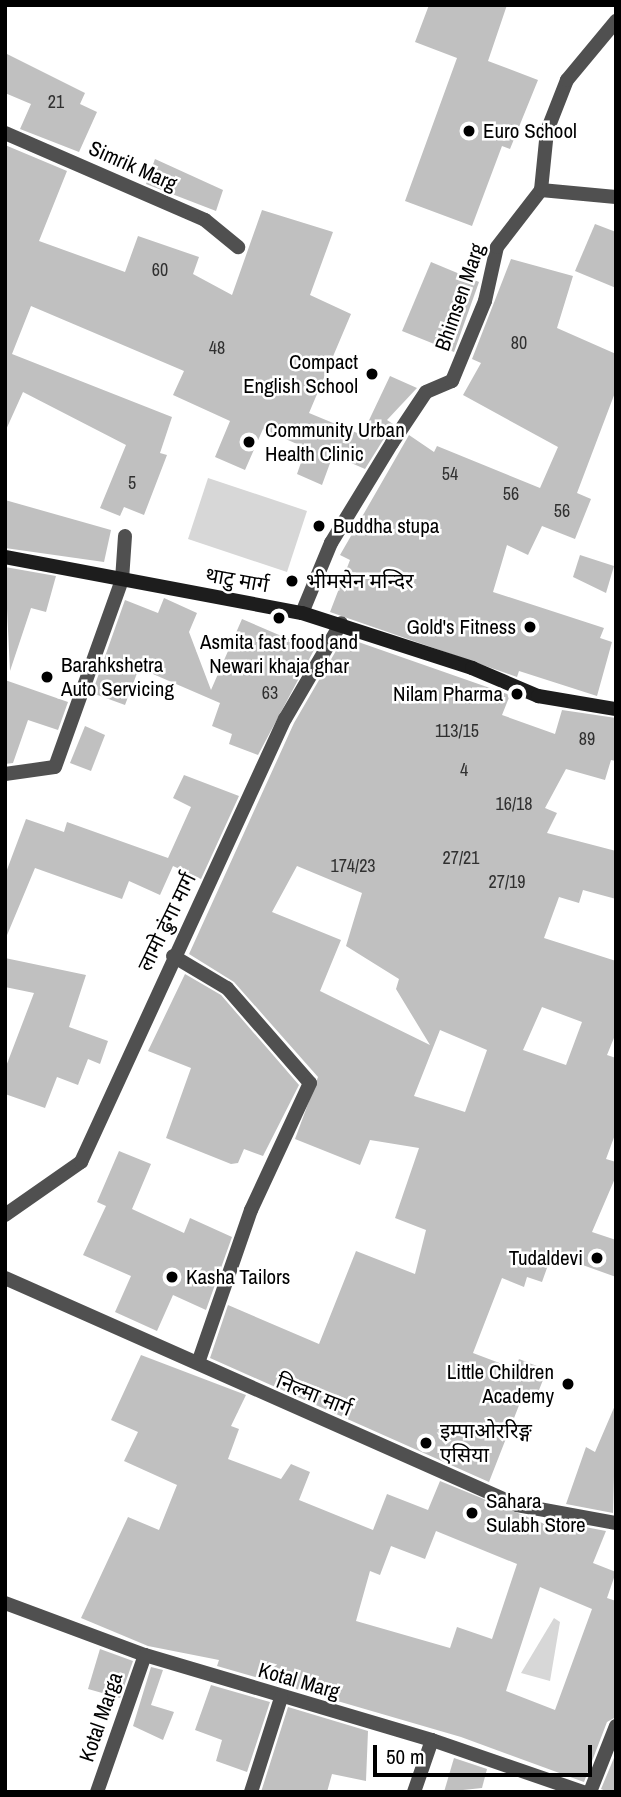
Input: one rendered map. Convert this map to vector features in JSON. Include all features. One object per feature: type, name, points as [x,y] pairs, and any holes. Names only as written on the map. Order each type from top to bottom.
[{"type":"main road","name":"थाटु मार्ग","points":[[5,557],[302,612],[341,623],[538,696],[616,709]]},
{"type":"street","points":[[616,21],[567,80],[547,131],[541,190],[616,197]]},
{"type":"street","name":"Simrik Marg","points":[[5,133],[205,220],[238,247]]},
{"type":"street","name":"Bhimsen Marg","points":[[302,612],[331,543],[425,392],[452,382],[485,301],[497,247],[541,190]]},
{"type":"street","points":[[5,774],[55,768],[122,580],[125,536]]},
{"type":"street","name":"लामो ढुंगा मार्ग","points":[[5,1215],[81,1162],[173,956],[285,719],[341,623]]},
{"type":"street","points":[[173,956],[227,988],[310,1083],[251,1210],[198,1363]]},
{"type":"street","name":"निल्मा मार्ग","points":[[5,1278],[517,1505],[616,1522]]},
{"type":"street","name":"Kotal Marg","points":[[5,1603],[145,1655],[281,1698],[432,1740],[583,1792]]},
{"type":"street","name":"Kotal Marga","points":[[97,1792],[145,1655]]},
{"type":"street","points":[[251,1792],[281,1698]]},
{"type":"street","points":[[590,1792],[616,1726]]},
{"type":"street","points":[[414,1792],[432,1740]]},
{"type":"shaded area","points":[[208,478],[307,511],[287,572],[188,539]]},
{"type":"shaded area","points":[[554,1618],[560,1622],[550,1681],[521,1673]]},
{"type":"building","points":[[429,5],[507,5],[488,61],[538,80],[510,149],[502,146],[472,226],[405,201],[457,58],[415,42]]},
{"type":"building","points":[[5,53],[85,93],[80,104],[97,112],[79,152],[20,129],[31,104],[5,93]]},
{"type":"building","points":[[5,145],[67,171],[39,241],[125,272],[138,236],[199,257],[193,274],[232,295],[262,210],[333,232],[310,295],[351,314],[309,413],[362,435],[390,376],[417,388],[387,420],[393,424],[365,469],[333,455],[322,485],[297,474],[306,448],[263,429],[245,470],[215,457],[230,421],[173,395],[184,371],[31,306],[12,354],[172,417],[160,453],[167,455],[144,515],[124,507],[120,516],[100,508],[126,445],[23,392],[5,432]]},
{"type":"building","points":[[155,159],[223,190],[216,211],[146,184]]},
{"type":"building","points":[[595,224],[616,232],[616,288],[575,271]]},
{"type":"building","points":[[511,259],[573,276],[557,328],[616,354],[616,390],[577,493],[591,499],[575,539],[542,526],[528,555],[507,545],[493,592],[604,628],[600,638],[612,642],[597,696],[519,671],[517,677],[330,612],[350,560],[340,555],[409,435],[434,452],[437,446],[540,488],[558,447],[463,395],[481,363],[472,359]]},
{"type":"building","points":[[431,262],[479,282],[454,352],[402,331]]},
{"type":"building","points":[[5,500],[111,530],[104,562],[5,548]]},
{"type":"building","points":[[580,555],[614,566],[606,593],[573,577]]},
{"type":"building","points":[[5,567],[56,576],[46,612],[31,608],[10,671]]},
{"type":"building","points":[[164,598],[197,613],[189,632],[211,690],[242,619],[314,650],[258,755],[229,744],[232,734],[212,726],[220,703],[139,668],[125,705],[92,693],[125,600],[158,613]]},
{"type":"building","points":[[344,637],[510,695],[502,715],[555,734],[562,710],[616,718],[616,761],[611,760],[605,780],[566,769],[545,808],[557,813],[547,833],[616,851],[616,899],[583,890],[579,903],[559,897],[544,938],[616,961],[616,1033],[607,1055],[616,1058],[616,1132],[606,1159],[616,1162],[616,1176],[592,1232],[616,1240],[616,1277],[552,1254],[542,1282],[527,1277],[524,1287],[502,1278],[473,1353],[515,1369],[519,1359],[547,1370],[537,1395],[525,1390],[489,1482],[210,1358],[228,1305],[319,1344],[356,1251],[415,1274],[426,1230],[395,1218],[419,1148],[370,1140],[360,1165],[295,1139],[318,1077],[234,982],[189,954],[294,723]],"holes":[[[297,866],[362,893],[346,946],[399,979],[396,989],[430,1045],[320,991],[341,940],[272,912]],[[542,1007],[582,1022],[566,1065],[523,1050]],[[440,1030],[487,1050],[465,1112],[414,1096]]]},
{"type":"building","points":[[5,680],[68,702],[58,730],[28,720],[13,763],[5,764]]},
{"type":"building","points":[[85,726],[105,735],[91,771],[70,763]]},
{"type":"building","points":[[184,775],[239,796],[201,879],[173,866],[160,895],[129,881],[122,899],[35,868],[5,940],[5,875],[26,819],[64,832],[67,822],[168,858],[191,807],[173,798]]},
{"type":"building","points":[[5,958],[86,975],[69,1027],[108,1041],[100,1064],[88,1059],[78,1085],[57,1077],[45,1108],[5,1094],[5,1069],[34,993],[5,987]]},
{"type":"building","points":[[185,974],[221,995],[299,1085],[263,1156],[244,1149],[238,1163],[231,1164],[166,1138],[191,1068],[148,1051]]},
{"type":"building","points":[[119,1151],[151,1164],[132,1209],[184,1233],[190,1218],[232,1237],[206,1310],[173,1295],[157,1331],[115,1312],[131,1276],[83,1255],[106,1206],[97,1202]]},
{"type":"building","points":[[141,1355],[246,1395],[231,1426],[239,1429],[228,1459],[281,1479],[291,1464],[310,1472],[299,1500],[373,1530],[387,1494],[428,1510],[440,1481],[557,1529],[559,1522],[606,1531],[593,1563],[616,1572],[607,1598],[616,1601],[616,1717],[607,1722],[584,1782],[461,1737],[217,1666],[219,1660],[148,1646],[81,1618],[128,1517],[159,1530],[177,1485],[124,1461],[138,1432],[111,1420]],"holes":[[[436,1531],[517,1564],[492,1639],[457,1627],[450,1648],[356,1621],[370,1571],[380,1575],[391,1546],[425,1559]],[[540,1587],[592,1609],[555,1710],[506,1691]]]},
{"type":"building","points":[[616,1403],[613,1513],[566,1504],[586,1447],[595,1452]]},
{"type":"building","points":[[100,1649],[133,1661],[120,1698],[88,1689]]},
{"type":"building","points":[[151,1667],[163,1670],[151,1705],[174,1712],[163,1740],[133,1726]]},
{"type":"building","points":[[211,1685],[270,1702],[247,1772],[216,1761],[222,1740],[195,1730]]},
{"type":"building","points":[[288,1707],[368,1731],[366,1781],[332,1774],[327,1792],[261,1792]]},
{"type":"building","points":[[616,1753],[616,1792],[608,1792],[601,1789]]},
{"type":"building","points":[[454,1758],[487,1769],[482,1788],[444,1792]]},
{"type":"place","name":"Euro School","points":[[469,131]]},
{"type":"place","name":"Compact English School","points":[[372,374]]},
{"type":"place","name":"Community Urban Health Clinic","points":[[249,442]]},
{"type":"place","name":"Buddha stupa","points":[[319,526]]},
{"type":"place","name":"भीमसेन मन्दिर","points":[[292,581]]},
{"type":"place","name":"Asmita fast food and Newari khaja ghar","points":[[279,618]]},
{"type":"place","name":"Gold's Fitness","points":[[530,627]]},
{"type":"place","name":"Barahkshetra Auto Servicing","points":[[47,677]]},
{"type":"place","name":"Nilam Pharma","points":[[517,694]]},
{"type":"place","name":"Tudaldevi","points":[[597,1258]]},
{"type":"place","name":"Kasha Tailors","points":[[172,1277]]},
{"type":"place","name":"Little Children Academy","points":[[568,1384]]},
{"type":"place","name":"इम्पाओररिङ्ग एसिया","points":[[426,1443]]},
{"type":"place","name":"Sahara Sulabh Store","points":[[472,1513]]}]
